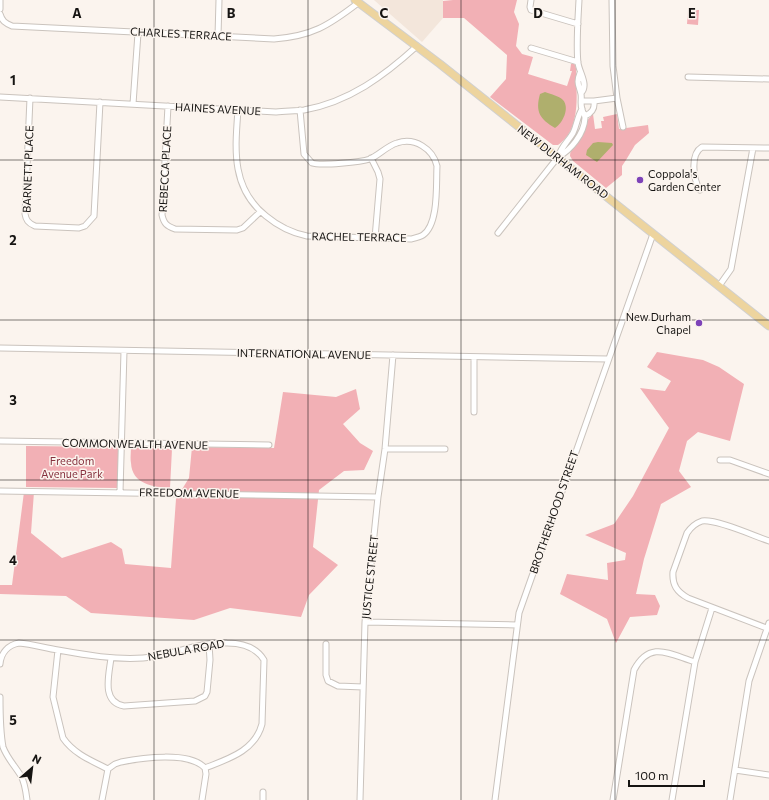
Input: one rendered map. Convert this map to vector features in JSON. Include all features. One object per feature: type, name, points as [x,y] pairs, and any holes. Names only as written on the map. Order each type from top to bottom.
[{"type":"main road","name":"NEW DURHAM ROAD","points":[[356,1],[417,46],[769,326]]},
{"type":"street","points":[[0,0],[0,9]]},
{"type":"street","points":[[218,36],[220,0]]},
{"type":"street","points":[[531,0],[531,10],[578,24]]},
{"type":"street","points":[[558,157],[567,152],[577,139],[584,123],[585,116],[582,109],[581,92],[584,90],[584,85],[578,62],[579,0]]},
{"type":"street","points":[[612,0],[613,66],[617,98],[623,127]]},
{"type":"street","name":"CHARLES TERRACE","points":[[0,14],[6,23],[12,26],[274,39],[293,38],[322,28],[334,21],[356,1]]},
{"type":"street","points":[[133,104],[138,33]]},
{"type":"street","name":"HAINES AVENUE","points":[[0,97],[276,112],[300,110],[328,103],[352,94],[373,82],[391,69],[417,46]]},
{"type":"street","points":[[531,48],[578,62]]},
{"type":"street","points":[[688,77],[769,79]]},
{"type":"street","name":"BARNETT PLACE","points":[[30,98],[25,214],[26,220],[34,226],[79,228],[85,226],[94,216],[100,102]]},
{"type":"street","points":[[582,101],[617,98]]},
{"type":"street","points":[[585,116],[594,108],[594,101]]},
{"type":"street","name":"REBECCA PLACE","points":[[168,106],[162,215],[163,222],[167,226],[175,229],[237,230],[243,228],[260,212]]},
{"type":"street","points":[[498,233],[558,157],[561,147],[573,133],[578,115],[582,109]]},
{"type":"street","name":"RACHEL TERRACE","points":[[238,110],[236,140],[238,171],[242,185],[248,198],[260,212],[272,221],[296,234],[307,236],[411,239],[422,236],[429,229],[434,215],[437,166],[436,160],[427,149],[413,143],[396,143],[371,158],[317,165],[312,163],[304,154],[300,110]]},
{"type":"street","points":[[700,190],[695,180],[695,155],[702,146],[769,148]]},
{"type":"street","points":[[719,286],[731,269],[753,148]]},
{"type":"street","points":[[371,158],[380,179],[375,238]]},
{"type":"street","name":"BROTHERHOOD STREET","points":[[495,800],[518,613],[653,234]]},
{"type":"street","name":"INTERNATIONAL AVENUE","points":[[0,348],[608,359]]},
{"type":"street","points":[[120,492],[124,351]]},
{"type":"street","name":"JUSTICE STREET","points":[[360,800],[365,622],[393,355]]},
{"type":"street","points":[[474,357],[474,412]]},
{"type":"street","name":"COMMONWEALTH AVENUE","points":[[0,441],[121,444],[269,445]]},
{"type":"street","points":[[384,449],[445,449]]},
{"type":"street","points":[[720,460],[730,460],[769,474]]},
{"type":"street","name":"FREEDOM AVENUE","points":[[0,492],[120,492],[378,497]]},
{"type":"street","points":[[768,629],[682,595],[673,584],[673,572],[690,529],[698,523],[714,522],[769,541]]},
{"type":"street","points":[[672,800],[695,662],[712,608]]},
{"type":"street","points":[[365,622],[517,625]]},
{"type":"street","points":[[730,800],[749,681],[769,623]]},
{"type":"street","name":"NEBULA ROAD","points":[[0,664],[0,660],[5,650],[13,644],[19,643],[110,658],[145,658],[208,644],[229,643],[250,647],[261,655],[264,660],[262,724],[254,740],[234,757],[205,768]]},
{"type":"street","points":[[110,658],[108,691],[110,698],[115,704],[124,706],[189,702],[201,699],[207,692],[210,660],[208,644]]},
{"type":"street","points":[[326,644],[326,675],[328,681],[338,686],[363,687]]},
{"type":"street","points":[[58,650],[53,697],[64,738],[67,744],[78,754],[108,769]]},
{"type":"street","points":[[613,800],[634,670],[639,660],[649,652],[658,651],[695,662]]},
{"type":"street","points":[[0,697],[0,725],[3,746],[7,755],[21,776],[26,790],[27,800]]},
{"type":"street","points":[[102,800],[108,769],[121,762],[160,757],[177,758],[198,762],[205,768],[206,774],[202,800]]},
{"type":"street","points":[[735,770],[769,775]]},
{"type":"street","points":[[263,792],[263,800]]},
{"type":"shaded area","points":[[374,0],[443,0],[443,18],[422,42]]},
{"type":"shaded area","points":[[545,92],[559,97],[565,103],[565,115],[561,123],[555,128],[542,118],[540,114],[538,106],[540,94]]},
{"type":"shaded area","points":[[593,143],[612,143],[613,145],[597,162],[586,155],[587,150]]},
{"type":"green space","points":[[517,0],[514,12],[519,24],[516,46],[522,54],[533,57],[528,74],[567,86],[572,71],[570,71],[571,64],[574,63],[576,68],[576,110],[571,130],[566,138],[558,145],[553,145],[490,97],[506,79],[507,55],[464,18],[443,18],[443,1]]},
{"type":"green space","points":[[688,10],[699,10],[698,25],[687,24]]},
{"type":"green space","points":[[593,114],[595,129],[602,128],[601,121],[604,121],[603,117],[617,114],[619,129],[648,125],[649,133],[635,145],[622,166],[622,175],[606,188],[573,161],[570,156],[578,134]]},
{"type":"green space","points":[[657,352],[703,360],[719,367],[744,384],[730,441],[698,432],[687,441],[679,471],[691,487],[661,504],[644,559],[636,594],[655,595],[660,606],[657,615],[630,617],[616,643],[607,619],[560,594],[567,574],[608,580],[607,563],[625,560],[626,553],[585,535],[614,524],[633,496],[669,428],[640,388],[665,391],[671,381],[647,367]]},
{"type":"green space","points":[[356,389],[360,409],[343,424],[360,443],[373,451],[364,470],[344,471],[319,490],[313,547],[338,565],[309,595],[301,617],[230,608],[194,620],[91,613],[66,596],[0,594],[0,585],[12,585],[24,492],[34,492],[31,533],[62,558],[111,542],[122,549],[125,564],[171,568],[176,499],[189,478],[192,447],[274,448],[283,392],[336,397]]},
{"type":"green space","name":"Freedom Avenue Park","points":[[26,446],[118,447],[118,488],[26,487]]},
{"type":"green space","points":[[131,447],[172,449],[170,488],[157,487],[144,483],[135,476],[132,470]]},
{"type":"place","name":"Coppola's Garden Center","points":[[640,180]]},
{"type":"place","name":"New Durham Chapel","points":[[699,323]]}]
